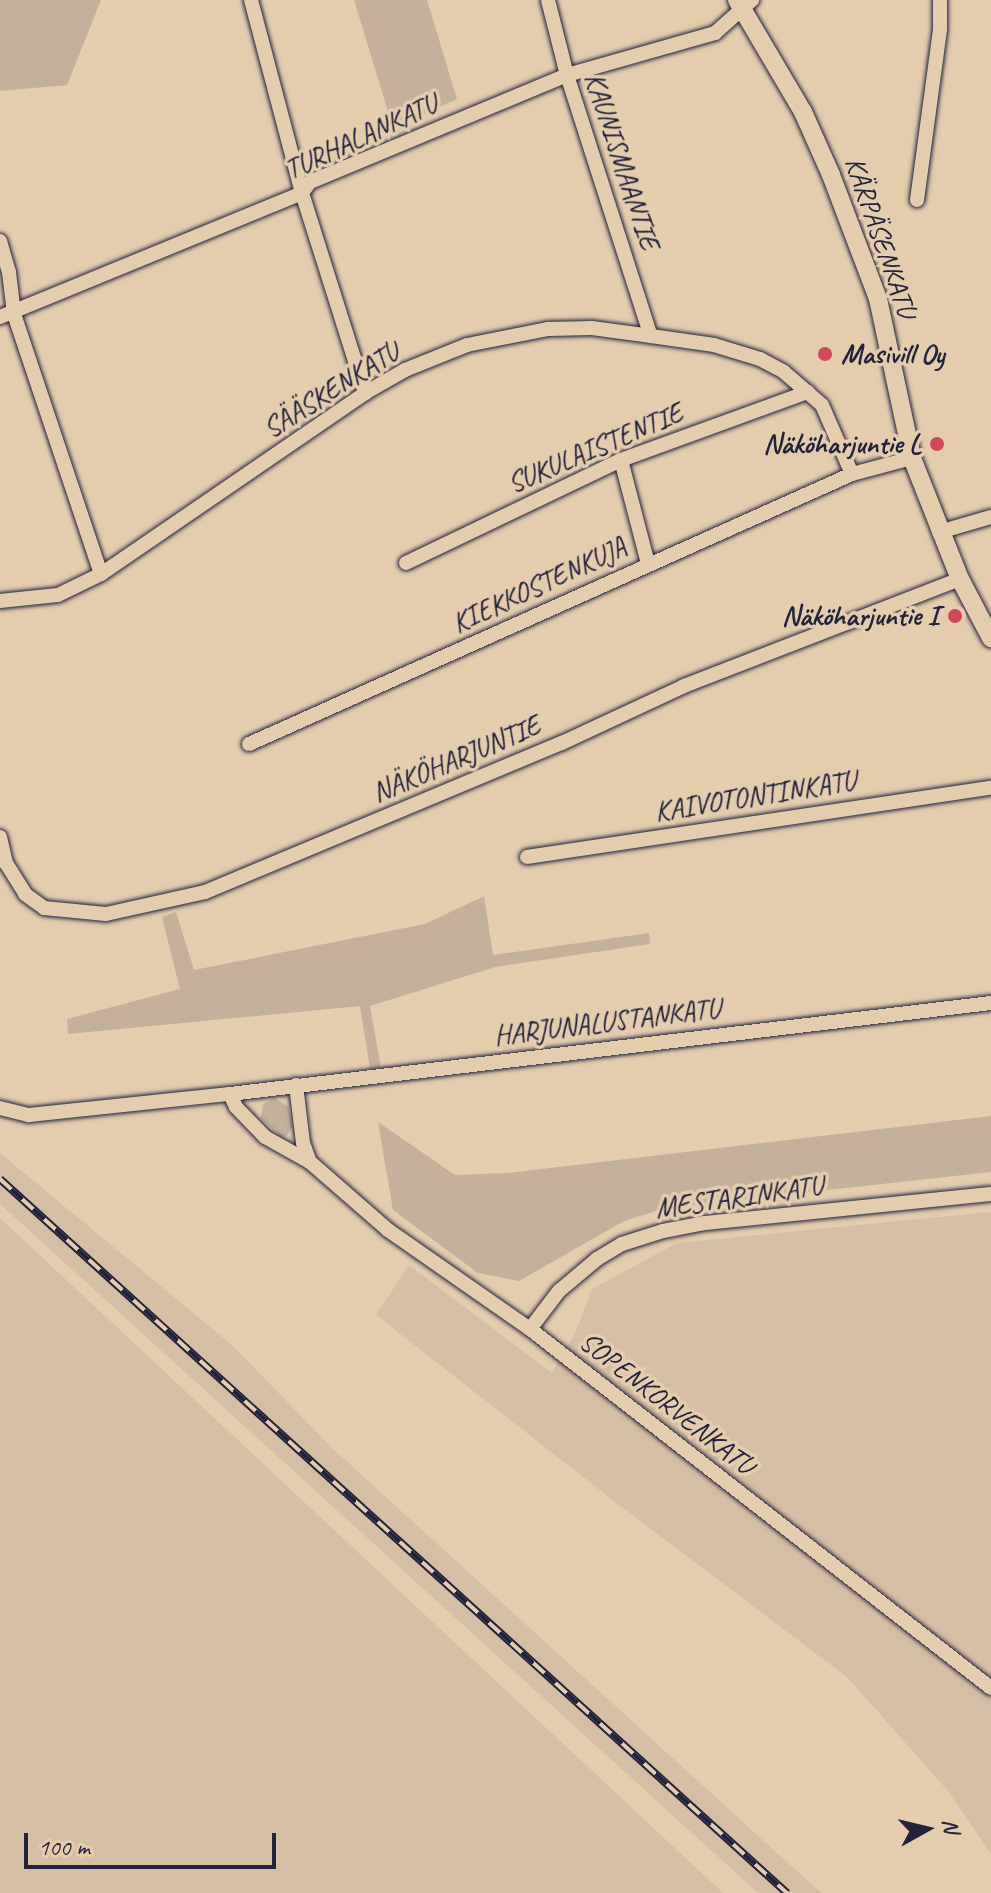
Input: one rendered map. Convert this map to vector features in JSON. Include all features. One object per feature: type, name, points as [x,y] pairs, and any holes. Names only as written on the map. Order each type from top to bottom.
[{"type":"street","points":[[251,0],[302,193],[365,393]]},
{"type":"street","name":"KAUNISMAANTIE","points":[[548,0],[567,75],[651,336]]},
{"type":"street","points":[[917,200],[940,29],[940,0]]},
{"type":"street","name":"TURHALANKATU","points":[[7,316],[302,193],[310,182],[567,75],[715,33],[744,3]]},
{"type":"street","name":"KÄRPÄSENKATU","points":[[744,3],[803,112],[855,234],[878,299],[912,458],[939,532],[991,638]]},
{"type":"street","points":[[0,241],[9,272],[7,316],[101,574]]},
{"type":"street","name":"SÄÄSKENKATU","points":[[0,601],[58,595],[101,574],[365,393],[405,370],[467,345],[548,329],[592,328],[651,336],[714,345],[760,359],[808,392]]},
{"type":"street","points":[[808,392],[822,405],[852,474]]},
{"type":"street","name":"SUKULAISTENTIE","points":[[406,563],[621,460],[808,392]]},
{"type":"street","name":"KIEKKOSTENKUJA","points":[[249,744],[852,474],[912,458]]},
{"type":"street","points":[[621,460],[648,564]]},
{"type":"street","points":[[939,532],[991,517]]},
{"type":"street","name":"NÄKÖHARJUNTIE","points":[[0,837],[6,863],[25,894],[44,908],[106,914],[205,892],[562,743],[684,686],[960,579]]},
{"type":"street","name":"KAIVOTONTINKATU","points":[[527,857],[991,788]]},
{"type":"street","name":"HARJUNALUSTANKATU","points":[[0,1108],[29,1115],[230,1094],[991,1003]]},
{"type":"street","points":[[296,1085],[303,1143],[310,1162]]},
{"type":"street","name":"SOPENKORVENKATU","points":[[230,1094],[236,1107],[265,1137],[310,1162],[388,1230],[530,1329],[991,1688]]},
{"type":"street","name":"MESTARINKATU","points":[[530,1329],[559,1291],[597,1259],[622,1244],[663,1231],[705,1223],[991,1194]]},
{"type":"shaded area","points":[[0,0],[101,0],[67,85],[0,91]]},
{"type":"shaded area","points":[[354,0],[427,0],[457,99],[393,128]]},
{"type":"shaded area","points":[[484,896],[493,955],[649,933],[650,944],[495,967],[370,1006],[381,1068],[370,1069],[360,1006],[68,1034],[67,1019],[180,989],[162,917],[176,912],[194,970],[425,924]]},
{"type":"shaded area","points":[[274,1098],[288,1106],[293,1126],[286,1137],[280,1136],[261,1118],[263,1104]]},
{"type":"shaded area","points":[[991,1116],[991,1172],[666,1208],[624,1221],[519,1281],[478,1273],[393,1210],[378,1122],[455,1175],[507,1173]]},
{"type":"shaded area","points":[[0,1153],[232,1345],[333,1449],[821,1893],[758,1893],[0,1204]]},
{"type":"shaded area","points":[[991,1212],[991,1854],[948,1791],[848,1678],[610,1498],[376,1315],[409,1265],[552,1373],[576,1331],[592,1289],[677,1243]]},
{"type":"shaded area","points":[[0,1218],[723,1893],[0,1893]]},
{"type":"railway","points":[[0,1179],[787,1893]]},
{"type":"place","name":"Masivill Oy","points":[[825,354]]},
{"type":"place","name":"Näköharjuntie L","points":[[937,444]]},
{"type":"place","name":"Näköharjuntie I","points":[[955,616]]}]
